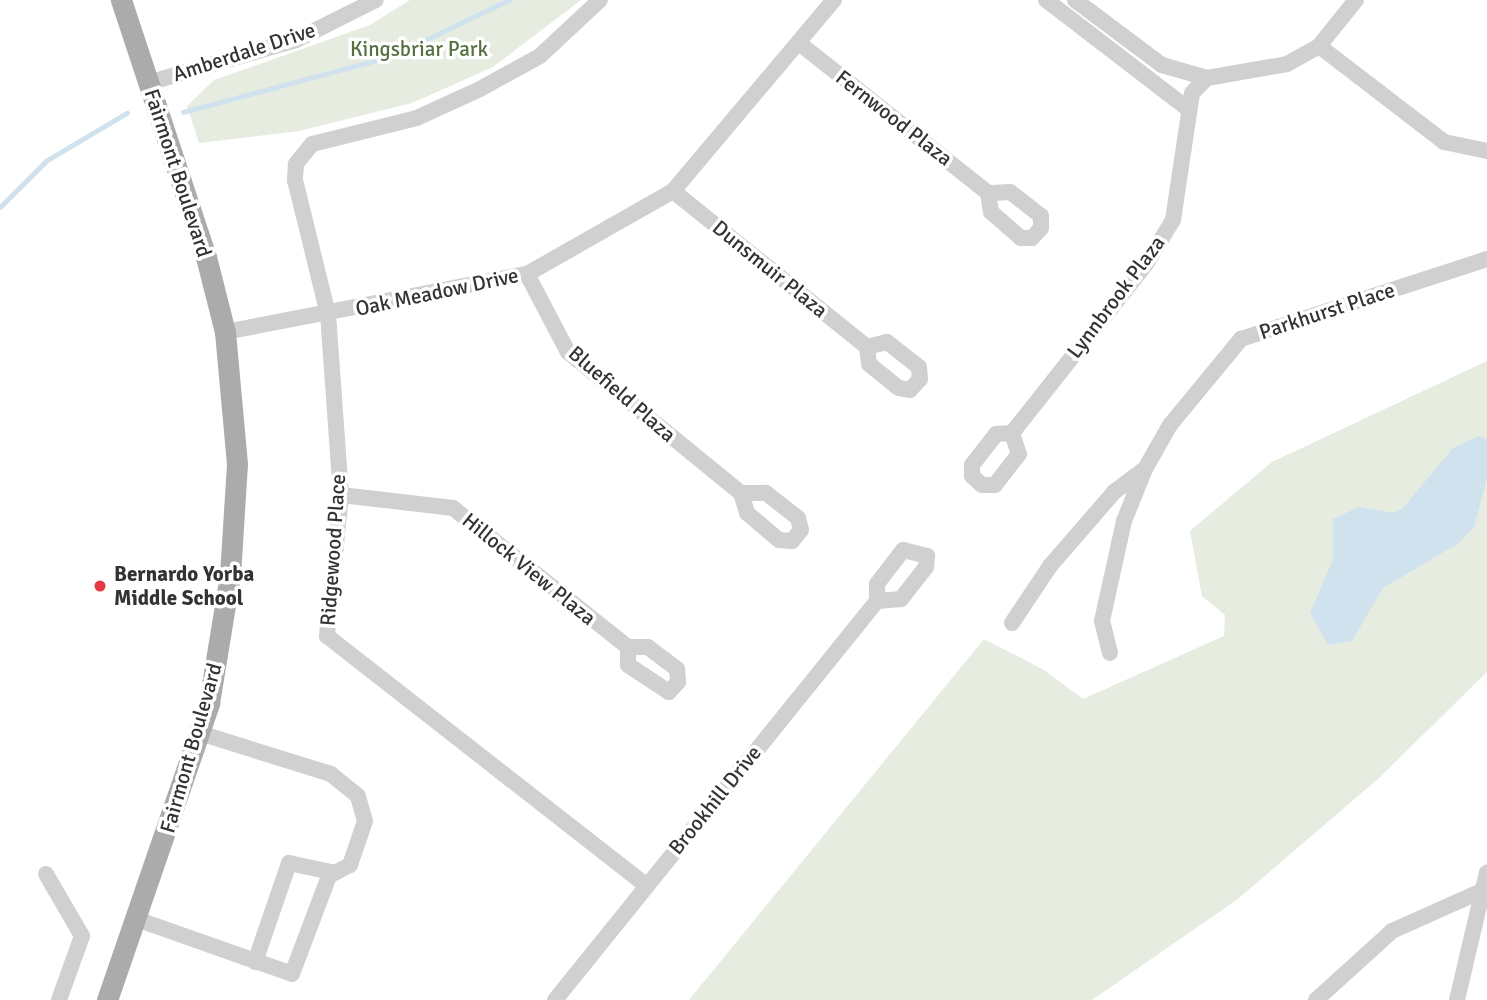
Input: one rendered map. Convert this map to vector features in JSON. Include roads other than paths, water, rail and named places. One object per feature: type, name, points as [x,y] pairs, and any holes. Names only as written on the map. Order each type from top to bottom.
[{"type":"main road","name":"Fairmont Boulevard","points":[[107,1000],[139,920],[199,733],[230,575],[237,464],[225,332],[121,0]]},
{"type":"street","name":"Amberdale Drive","points":[[148,83],[296,40],[376,0]]},
{"type":"street","name":"Ridgewood Place","points":[[600,0],[540,56],[480,89],[417,118],[304,149],[295,180],[328,314],[341,495],[327,636],[646,885]]},
{"type":"street","name":"Oak Meadow Drive","points":[[225,332],[527,274],[673,191],[834,0]]},
{"type":"street","points":[[1046,0],[1188,109]]},
{"type":"street","points":[[1075,0],[1161,65],[1207,78],[1287,64],[1319,46],[1356,0]]},
{"type":"street","points":[[1097,40],[1108,27]]},
{"type":"street","name":"Fernwood Plaza","points":[[799,43],[988,193]]},
{"type":"street","points":[[1319,46],[1434,136],[1487,151]]},
{"type":"street","name":"Lynnbrook Plaza","points":[[1012,433],[1146,264],[1173,219],[1188,109],[1192,93],[1207,78]]},
{"type":"street","name":"Dunsmuir Plaza","points":[[673,191],[867,347]]},
{"type":"street","name":"Parkhurst Place","points":[[1110,653],[1102,621],[1124,521],[1145,469],[1170,425],[1241,339],[1487,259]]},
{"type":"street","name":"Bluefield Plaza","points":[[527,274],[568,352],[741,493]]},
{"type":"street","points":[[1012,623],[1050,566],[1114,492],[1145,469]]},
{"type":"street","name":"Hillock View Plaza","points":[[341,495],[453,508],[628,647]]},
{"type":"street","name":"Brookhill Drive","points":[[555,1000],[877,601]]},
{"type":"street","points":[[199,733],[331,774],[351,789],[365,821],[350,864],[331,872],[289,863],[255,962]]},
{"type":"street","points":[[139,920],[292,974],[331,872]]},
{"type":"street","points":[[1457,1000],[1479,892],[1487,872]]},
{"type":"street","points":[[46,874],[82,936],[59,1000]]},
{"type":"street","points":[[1316,1000],[1392,931],[1479,892]]},
{"type":"water","points":[[1479,436],[1487,439],[1487,478],[1474,527],[1459,543],[1383,588],[1352,641],[1328,645],[1310,613],[1333,560],[1333,519],[1359,507],[1394,513],[1403,508],[1453,448]]},
{"type":"waterway","points":[[183,112],[392,56],[509,0]]},
{"type":"waterway","points":[[0,207],[46,161],[127,113]]},
{"type":"place","name":"Bernardo Yorba Middle School","points":[[100,586]]},
{"type":"park label","name":"Kingsbriar Park","points":[[419,49]]}]
